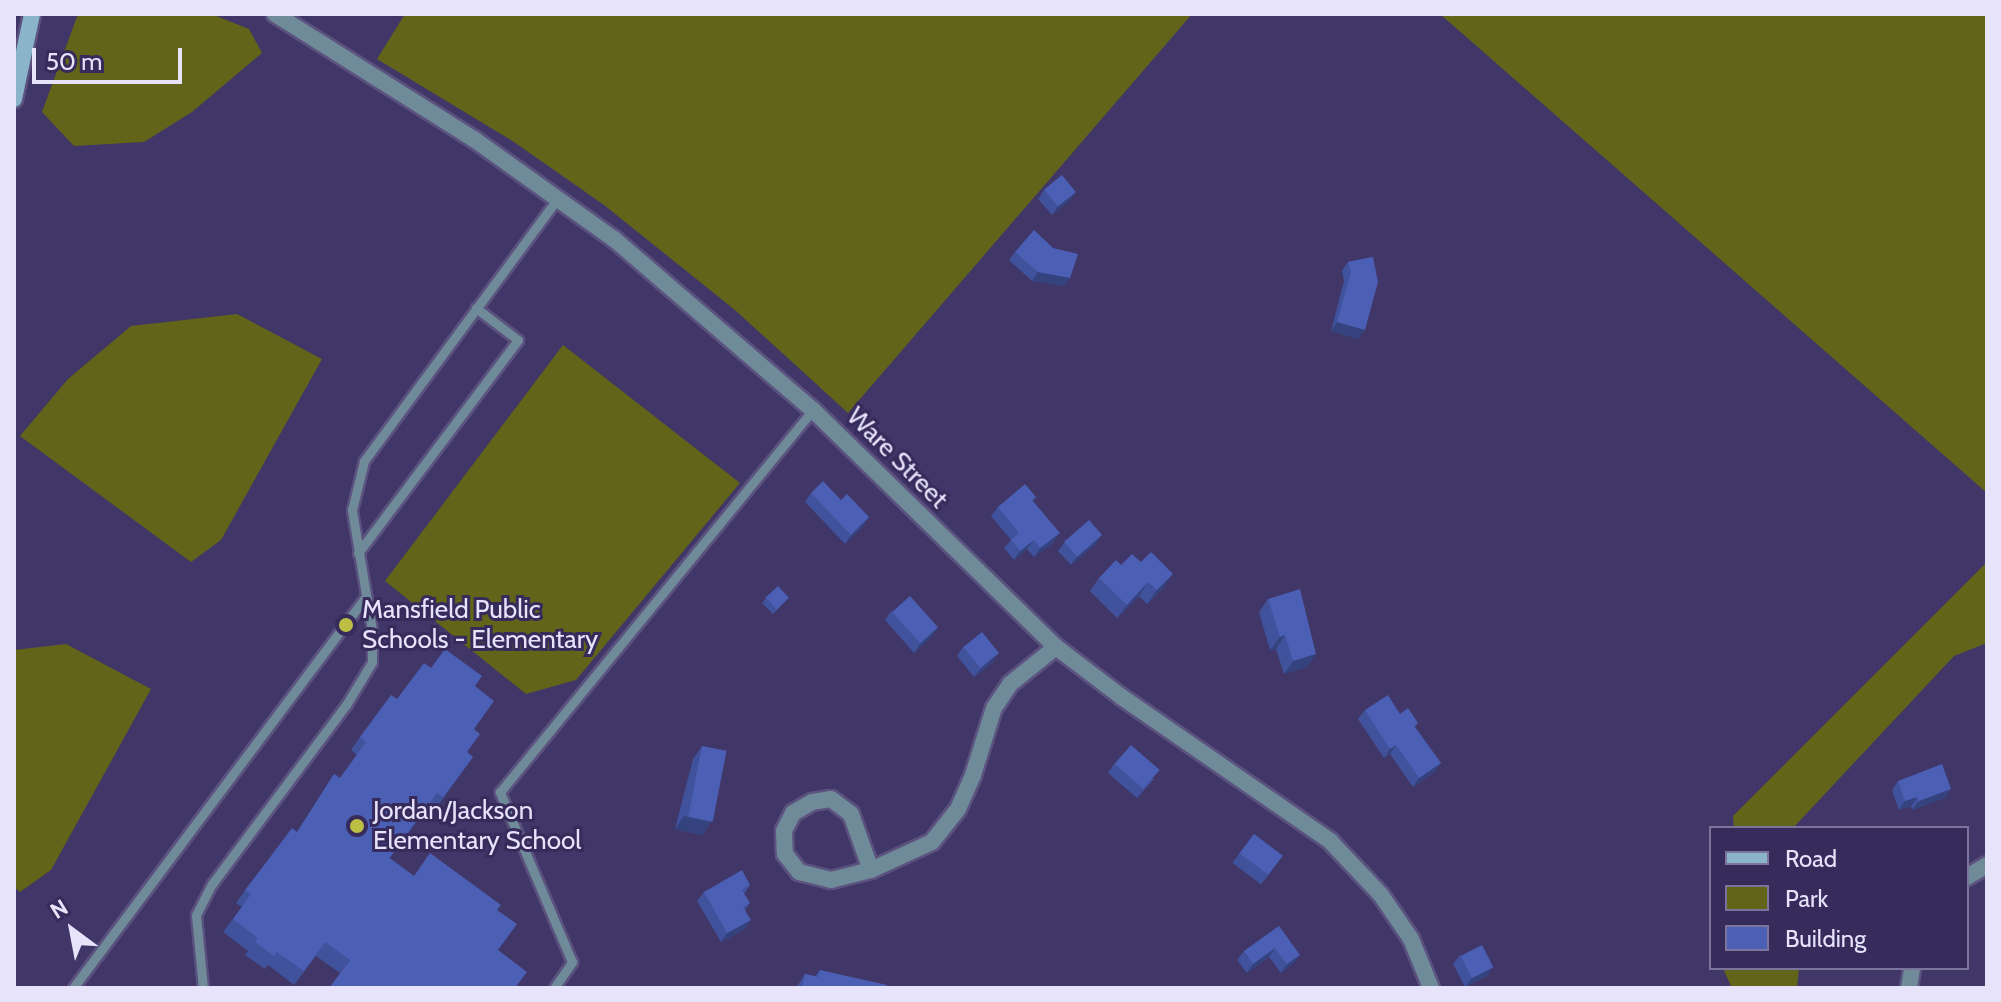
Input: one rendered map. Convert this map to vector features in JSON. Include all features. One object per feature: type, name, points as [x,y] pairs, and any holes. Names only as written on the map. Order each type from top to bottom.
[{"type":"main road","points":[[14,99],[32,14]]},
{"type":"street","name":"Ware Street","points":[[275,14],[558,197],[665,282],[813,410],[1056,647],[1123,698],[1330,841],[1381,895],[1411,939],[1431,988]]},
{"type":"street","points":[[871,870],[851,814],[841,806],[831,799],[812,802],[793,813],[784,831],[785,854],[799,872],[831,880],[871,870],[932,842],[958,809],[973,775],[994,708],[1010,684],[1056,647]]},
{"type":"street","points":[[1969,876],[1987,865]]},
{"type":"lane","points":[[203,988],[196,915],[212,884],[346,705],[372,662],[372,630],[352,510],[364,461],[558,197]]},
{"type":"lane","points":[[358,553],[518,340],[476,308]]},
{"type":"lane","points":[[554,988],[572,962],[500,792],[813,410]]},
{"type":"lane","points":[[73,988],[366,597]]},
{"type":"green space","points":[[78,14],[211,14],[249,29],[262,53],[192,112],[144,142],[74,146],[42,112]]},
{"type":"green space","points":[[405,14],[1192,14],[848,413],[735,310],[604,205],[514,142],[377,59]]},
{"type":"green space","points":[[1440,14],[1987,14],[1987,493],[1616,168]]},
{"type":"green space","points":[[237,314],[322,359],[221,540],[191,562],[20,436],[68,379],[131,326]]},
{"type":"green space","points":[[563,345],[740,483],[576,680],[526,694],[385,581]]},
{"type":"green space","points":[[1987,562],[1987,643],[1954,656],[1795,826],[1734,826],[1733,816]]},
{"type":"green space","points":[[66,644],[151,689],[51,870],[20,892],[14,887],[14,650]]},
{"type":"green space","points":[[1799,970],[1797,988],[1732,988],[1724,971]]},
{"type":"building","points":[[1062,175],[1076,192],[1058,207],[1044,189]]},
{"type":"building","points":[[1034,230],[1053,248],[1078,254],[1070,278],[1038,272],[1015,252]]},
{"type":"building","points":[[1373,257],[1378,282],[1365,330],[1337,322],[1351,272],[1348,262]]},
{"type":"building","points":[[823,481],[841,500],[847,494],[869,517],[851,535],[811,493]]},
{"type":"building","points":[[1025,484],[1036,497],[1032,500],[1060,533],[1040,548],[1034,540],[1020,551],[1011,540],[1019,533],[998,507]]},
{"type":"building","points":[[1089,520],[1102,535],[1077,557],[1064,542]]},
{"type":"building","points":[[1151,552],[1173,574],[1157,590],[1148,582],[1127,605],[1099,578],[1116,560],[1121,565],[1132,554],[1141,562]]},
{"type":"building","points":[[778,586],[789,598],[776,609],[766,598]]},
{"type":"building","points":[[1300,589],[1316,654],[1293,661],[1285,635],[1280,637],[1268,599]]},
{"type":"building","points":[[910,596],[938,627],[920,643],[892,612]]},
{"type":"building","points":[[982,632],[999,653],[980,668],[963,647]]},
{"type":"building","name":"Jordan/Jackson Elementary School","points":[[445,649],[482,676],[475,686],[494,701],[474,729],[480,734],[467,752],[473,757],[443,797],[437,793],[389,858],[414,876],[430,853],[501,905],[497,910],[517,924],[498,950],[527,972],[515,988],[329,988],[350,960],[325,942],[304,971],[277,952],[274,956],[255,942],[258,938],[233,919],[251,894],[245,890],[292,828],[297,832],[334,774],[340,778],[366,742],[360,737],[391,695],[397,699],[424,663],[431,668]]},
{"type":"building","points":[[1388,695],[1400,714],[1408,708],[1418,723],[1414,726],[1441,763],[1419,778],[1396,745],[1390,749],[1365,710]]},
{"type":"building","points":[[1131,745],[1160,770],[1143,789],[1115,764]]},
{"type":"building","points":[[702,746],[727,751],[713,821],[688,817]]},
{"type":"building","points":[[1942,764],[1951,789],[1919,801],[1917,797],[1905,801],[1898,781]]},
{"type":"building","points":[[1254,834],[1283,856],[1268,875],[1240,853]]},
{"type":"building","points":[[742,870],[750,885],[742,890],[750,903],[743,907],[751,920],[727,933],[704,892]]},
{"type":"building","points":[[1279,926],[1300,955],[1287,964],[1275,948],[1253,964],[1244,951]]},
{"type":"building","points":[[1482,945],[1493,967],[1472,978],[1461,956]]},
{"type":"building","points":[[820,970],[887,985],[886,988],[802,988],[805,974],[818,977]]},
{"type":"place","name":"Mansfield Public Schools - Elementary","points":[[346,625]]},
{"type":"place","name":"Jordan/Jackson Elementary School","points":[[357,826]]}]
